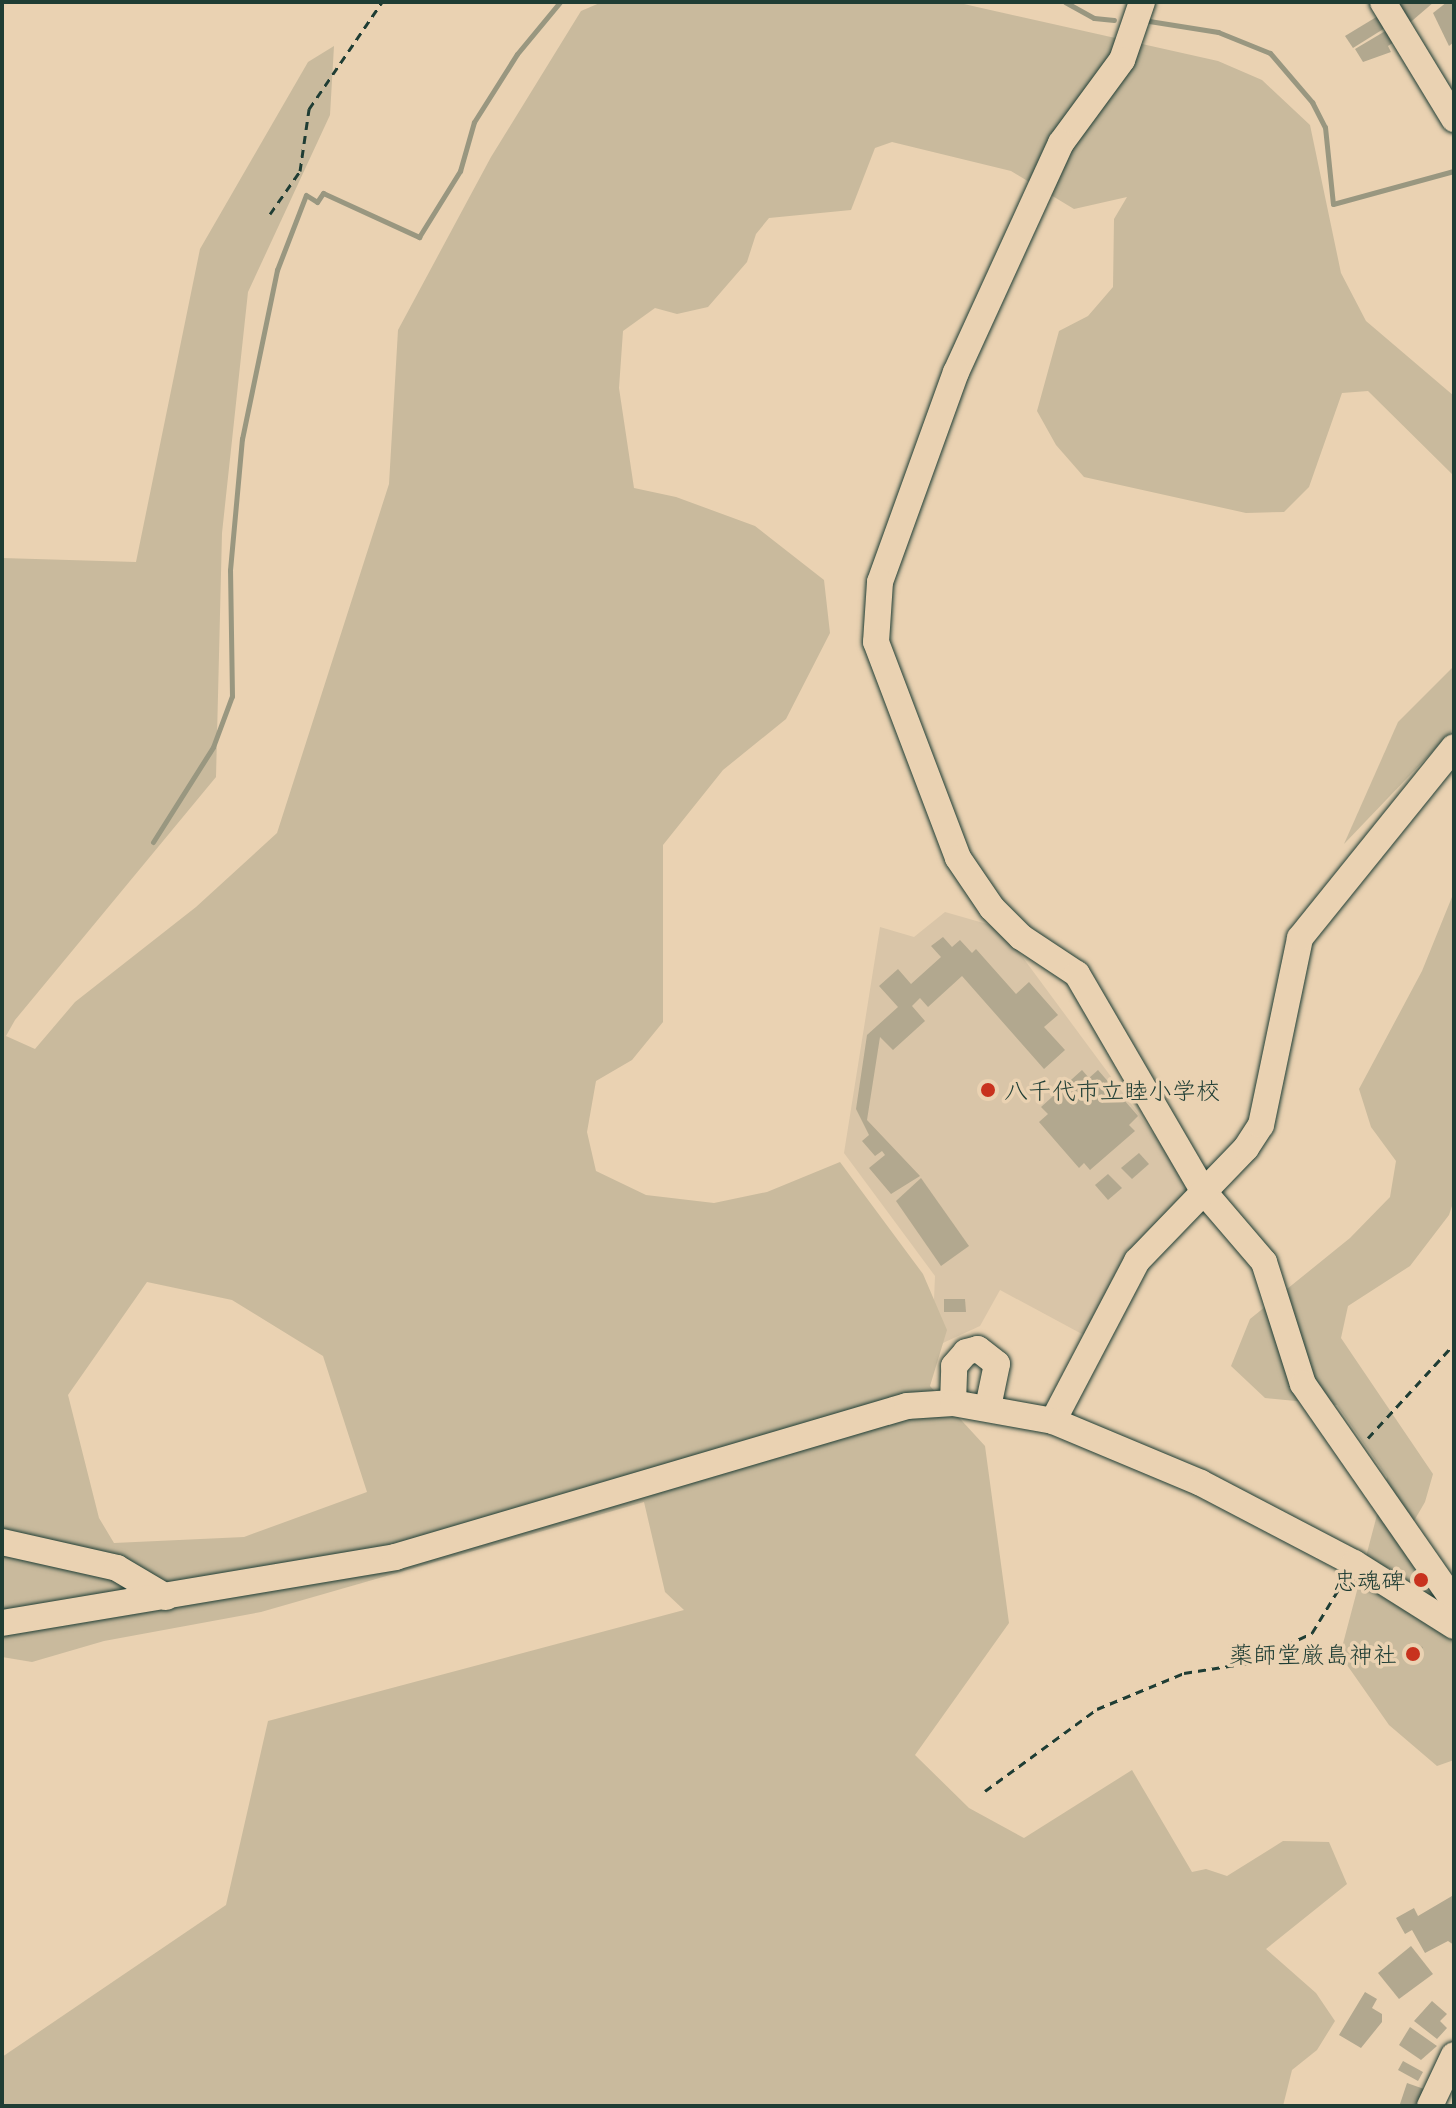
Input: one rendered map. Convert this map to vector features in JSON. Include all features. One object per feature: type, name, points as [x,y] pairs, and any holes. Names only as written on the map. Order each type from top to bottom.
[{"type":"street","points":[[1142,2],[1122,60],[1061,143],[956,372],[880,582],[876,642],[958,858],[992,908],[1021,937],[1055,955],[1077,974],[1204,1192],[1264,1262],[1303,1384],[1454,1601]]},
{"type":"street","points":[[1383,2],[1454,119]]},
{"type":"street","points":[[1053,1421],[1137,1261],[1246,1148],[1261,1125],[1300,938],[1454,747]]},
{"type":"street","points":[[953,1403],[954,1366],[966,1352],[978,1349],[997,1364],[988,1407]]},
{"type":"street","points":[[2,1623],[395,1557],[907,1406],[953,1403],[1053,1421],[1201,1483],[1354,1563],[1454,1626]]},
{"type":"street","points":[[2,1542],[117,1568],[166,1597]]},
{"type":"street","points":[[1430,2106],[1454,2055]]},
{"type":"path","points":[[270,214],[300,171],[309,109],[382,2]]},
{"type":"path","points":[[1352,1455],[1454,1344]]},
{"type":"path","points":[[985,1791],[1097,1709],[1184,1673],[1248,1663],[1312,1633],[1354,1563]]},
{"type":"shaded area","points":[[602,2],[955,2],[1218,61],[1262,80],[1310,125],[1341,273],[1366,321],[1454,396],[1454,476],[1368,391],[1342,393],[1309,487],[1284,512],[1246,513],[1084,477],[1056,445],[1037,411],[1059,331],[1088,316],[1113,287],[1114,219],[1127,197],[1074,209],[1011,171],[892,142],[875,148],[851,210],[769,218],[756,234],[747,262],[708,307],[677,314],[655,308],[623,331],[619,388],[634,488],[676,497],[755,526],[824,580],[830,633],[786,719],[723,770],[663,845],[663,1022],[632,1060],[596,1081],[587,1132],[596,1171],[646,1195],[714,1203],[767,1192],[840,1162],[923,1274],[947,1330],[930,1386],[985,1446],[1009,1623],[915,1755],[969,1808],[1024,1838],[1132,1770],[1192,1872],[1206,1869],[1227,1876],[1283,1841],[1329,1842],[1347,1884],[1266,1949],[1316,1993],[1335,2021],[1317,2050],[1292,2070],[1283,2106],[2,2106],[2,2057],[226,1905],[268,1721],[684,1610],[665,1592],[644,1502],[261,1612],[104,1641],[32,1662],[2,1657],[2,558],[136,562],[200,249],[308,62],[334,46],[330,115],[248,292],[222,533],[216,777],[15,1020],[6,1036],[35,1049],[75,1002],[196,907],[277,833],[389,484],[398,330],[491,157],[581,11]],"holes":[[[147,1282],[232,1300],[323,1356],[367,1492],[244,1537],[114,1543],[99,1518],[68,1395]]]},
{"type":"shaded area","points":[[1454,666],[1454,729],[1344,844],[1398,722]]},
{"type":"shaded area","points":[[1454,892],[1454,1200],[1449,1215],[1410,1266],[1348,1306],[1341,1338],[1433,1474],[1425,1502],[1400,1545],[1454,1598],[1454,1760],[1437,1766],[1389,1725],[1340,1655],[1387,1477],[1337,1405],[1265,1398],[1231,1366],[1250,1319],[1350,1238],[1390,1197],[1396,1161],[1371,1127],[1359,1089],[1422,971]]},
{"type":"shaded area","name":"八千代市立睦小学校","points":[[945,912],[1001,928],[1197,1193],[1141,1238],[1093,1340],[1000,1290],[980,1326],[932,1348],[935,1276],[844,1153],[880,927],[914,937]]},
{"type":"building","points":[[1394,2],[1434,2],[1406,26]]},
{"type":"building","points":[[1447,2],[1454,2],[1454,42],[1449,46],[1433,13]]},
{"type":"building","points":[[1378,16],[1385,28],[1353,48],[1345,36]]},
{"type":"building","points":[[1387,30],[1394,42],[1388,46],[1391,52],[1363,62],[1355,49]]},
{"type":"building","points":[[943,937],[952,947],[960,940],[972,953],[976,949],[1016,994],[1029,982],[1058,1015],[1044,1027],[1065,1050],[1044,1069],[962,976],[928,1007],[920,998],[912,1006],[925,1021],[893,1050],[880,1037],[867,1120],[920,1176],[891,1194],[869,1168],[885,1155],[882,1151],[875,1156],[862,1141],[869,1135],[856,1109],[867,1035],[898,1007],[879,986],[898,969],[911,984],[941,957],[931,946]]},
{"type":"building","points":[[1082,1070],[1089,1078],[1098,1070],[1138,1116],[1129,1125],[1135,1131],[1090,1170],[1084,1163],[1079,1168],[1039,1122],[1048,1114],[1041,1107]]},
{"type":"building","points":[[1139,1153],[1149,1164],[1132,1179],[1121,1168]]},
{"type":"building","points":[[1108,1174],[1122,1188],[1108,1200],[1095,1185]]},
{"type":"building","points":[[921,1178],[969,1246],[941,1266],[896,1201]]},
{"type":"building","points":[[944,1299],[965,1299],[966,1312],[944,1312]]},
{"type":"building","name":"薬師堂厳島神社","points":[[1409,1643],[1423,1647],[1418,1664],[1404,1660]]},
{"type":"building","points":[[1452,1896],[1454,1945],[1448,1941],[1425,1953],[1412,1930],[1405,1934],[1396,1918],[1414,1908],[1418,1916]]},
{"type":"building","points":[[1411,1946],[1433,1974],[1399,1999],[1378,1973]]},
{"type":"building","points":[[1365,1992],[1377,1999],[1372,2008],[1382,2014],[1382,2022],[1361,2048],[1339,2035]]},
{"type":"building","points":[[1432,2001],[1447,2014],[1440,2021],[1447,2028],[1437,2039],[1414,2021]]},
{"type":"building","points":[[1410,2027],[1437,2046],[1421,2060],[1399,2045]]},
{"type":"building","points":[[1403,2061],[1423,2072],[1418,2081],[1398,2070]]},
{"type":"building","points":[[1407,2083],[1424,2089],[1418,2106],[1400,2104]]},
{"type":"waterway","points":[[153,842],[213,747],[232,696],[230,570],[242,439],[277,270],[306,195],[317,202],[323,193],[419,237],[460,171],[474,122],[517,54],[560,2]]},
{"type":"waterway","points":[[1065,2],[1094,18],[1114,20]]},
{"type":"waterway","points":[[1149,21],[1218,32],[1270,53],[1312,102],[1325,127],[1333,204],[1454,171]]},
{"type":"place","name":"八千代市立睦小学校","points":[[988,1090]]},
{"type":"place","name":"忠魂碑","points":[[1421,1580]]},
{"type":"place","name":"薬師堂厳島神社","points":[[1413,1654]]}]
